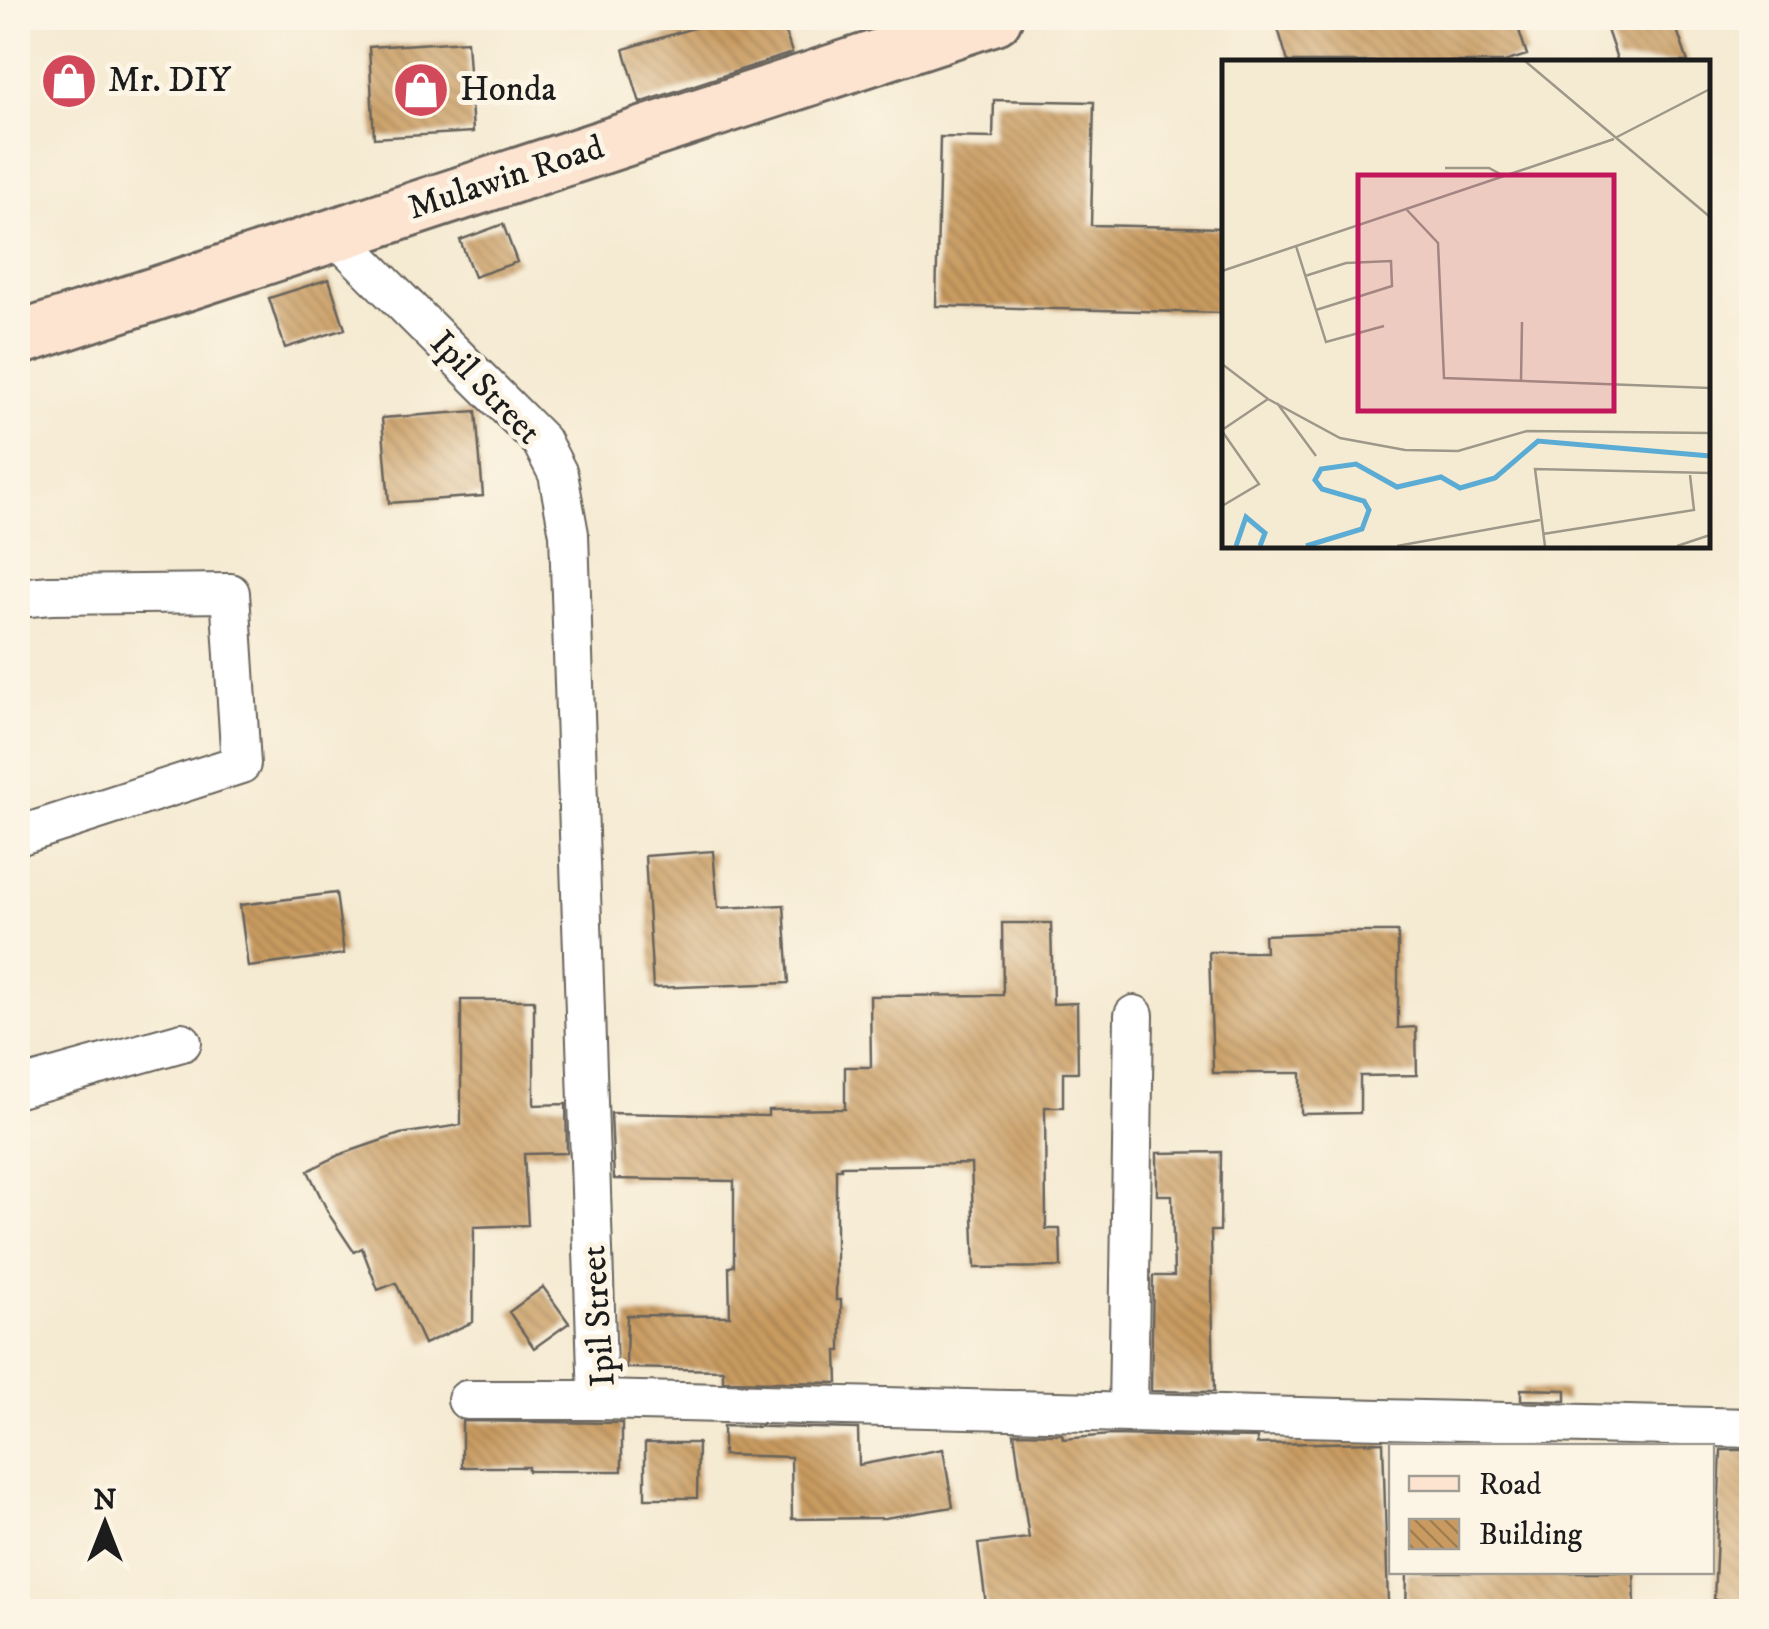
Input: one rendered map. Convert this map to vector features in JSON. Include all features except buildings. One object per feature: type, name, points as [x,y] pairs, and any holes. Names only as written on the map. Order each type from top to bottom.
[{"type":"main road","name":"Mulawin Road","points":[[18,340],[995,18]]},
{"type":"street","name":"Ipil Street","points":[[335,235],[540,442],[558,474],[570,534],[598,1400],[1752,1428]]},
{"type":"street","points":[[18,598],[51,594],[230,593],[241,764],[18,836]]},
{"type":"street","points":[[1128,1413],[1134,1014]]},
{"type":"street","points":[[18,1088],[182,1042]]},
{"type":"street","points":[[468,1400],[598,1400]]},
{"type":"place","name":"Mr. DIY","points":[[69,81]]},
{"type":"place","name":"Honda","points":[[421,90]]}]
